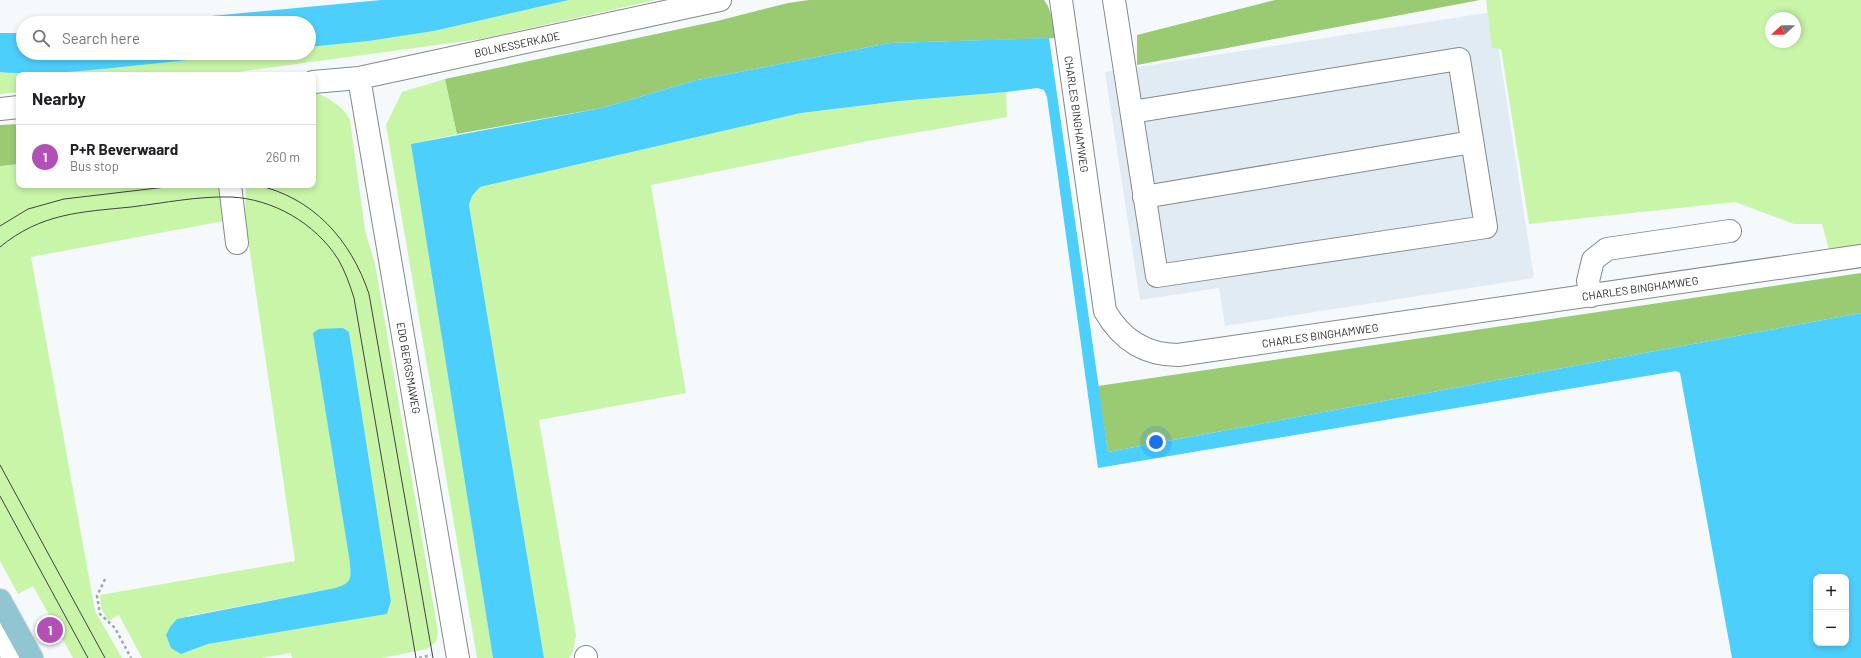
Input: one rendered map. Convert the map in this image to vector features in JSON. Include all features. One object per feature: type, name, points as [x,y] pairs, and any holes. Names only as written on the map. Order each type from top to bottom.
[{"type":"main road","points":[[0,600],[32,658]]},
{"type":"street","name":"BOLNESSERKADE","points":[[316,82],[359,78],[720,0]]},
{"type":"street","name":"CHARLES BINGHAMWEG","points":[[1061,0],[1105,311],[1112,323],[1131,341],[1161,355],[1178,355],[1861,256]]},
{"type":"street","points":[[1114,0],[1157,276],[1486,227],[1459,59],[1132,112]]},
{"type":"street","name":"EDO BERGSMAWEG","points":[[359,78],[458,658]]},
{"type":"street","points":[[0,109],[16,107]]},
{"type":"street","points":[[1144,197],[1472,142]]},
{"type":"street","points":[[230,188],[237,243]]},
{"type":"street","points":[[1590,296],[1588,281],[1593,260],[1607,249],[1730,231]]},
{"type":"street","points":[[0,626],[3,638],[13,658]]},
{"type":"path","points":[[105,579],[97,596],[100,614],[115,628],[131,658]]},
{"type":"shaded area","points":[[1493,12],[1534,278],[1225,326],[1219,288],[1140,300],[1105,72]]},
{"type":"green space","points":[[569,0],[656,0],[481,39],[238,72],[59,72],[183,60],[316,60],[316,46],[369,41],[434,31]]},
{"type":"green space","points":[[809,0],[1044,0],[1048,6],[1059,38],[890,43],[697,80],[602,108],[457,134],[445,79],[717,21],[788,3]]},
{"type":"green space","points":[[1275,0],[1480,0],[1137,65],[1137,35]]},
{"type":"green space","points":[[1486,0],[1861,0],[1861,249],[1830,254],[1822,224],[1794,224],[1735,202],[1529,224],[1501,49],[1492,48]]},
{"type":"green space","points":[[0,72],[16,73],[16,92],[0,94]]},
{"type":"green space","points":[[445,79],[457,134],[412,144],[493,658],[477,658],[386,125],[402,92]]},
{"type":"green space","points":[[1006,92],[1007,117],[873,140],[651,185],[686,393],[539,420],[576,635],[573,652],[569,658],[544,658],[469,205],[472,196],[480,187],[801,113],[900,101]]},
{"type":"green space","points":[[316,93],[339,106],[350,120],[365,230],[375,264],[438,632],[436,642],[427,649],[382,658],[292,658],[291,653],[261,658],[142,658],[119,615],[108,621],[101,608],[100,595],[295,561],[245,218],[246,188],[316,188]],"holes":[[[349,332],[391,601],[387,614],[208,644],[181,654],[188,616],[335,588],[346,585],[351,577]]]},
{"type":"green space","points":[[16,124],[16,164],[0,166],[0,125]]},
{"type":"green space","points":[[16,164],[16,188],[221,188],[224,221],[31,257],[95,611],[122,658],[73,658],[33,586],[18,594],[0,561],[0,166]]},
{"type":"green space","points":[[1861,273],[1861,313],[1108,452],[1098,386]]},
{"type":"water","points":[[381,0],[569,0],[434,31],[369,41],[316,46],[316,16],[211,16]]},
{"type":"water","points":[[0,33],[16,33],[16,60],[185,60],[76,71],[16,73],[0,72]]},
{"type":"water","points":[[1049,38],[1108,452],[1861,313],[1861,658],[1732,658],[1680,373],[1676,371],[1098,468],[1047,97],[1044,90],[1037,88],[900,101],[801,113],[480,187],[472,196],[469,205],[544,658],[493,658],[411,144],[602,108],[697,80],[890,43]]},
{"type":"water","points":[[343,328],[349,332],[391,601],[387,614],[208,644],[181,654],[171,648],[166,635],[170,627],[177,619],[335,588],[345,584],[349,580],[350,563],[313,333],[319,329]]},
{"type":"tram line","points":[[0,226],[28,209],[64,199],[158,188]]},
{"type":"tram line","points":[[266,188],[295,200],[312,211],[327,224],[352,256],[369,294],[433,658]]},
{"type":"tram line","points":[[0,247],[31,227],[62,216],[219,197],[231,197],[262,202],[292,215],[317,234],[329,246],[338,259],[343,268],[354,298],[416,658]]},
{"type":"tram line","points":[[0,465],[105,658]]},
{"type":"tram line","points":[[0,496],[88,658]]},
{"type":"place","name":"P+R Beverwaard","points":[[50,630]]}]
